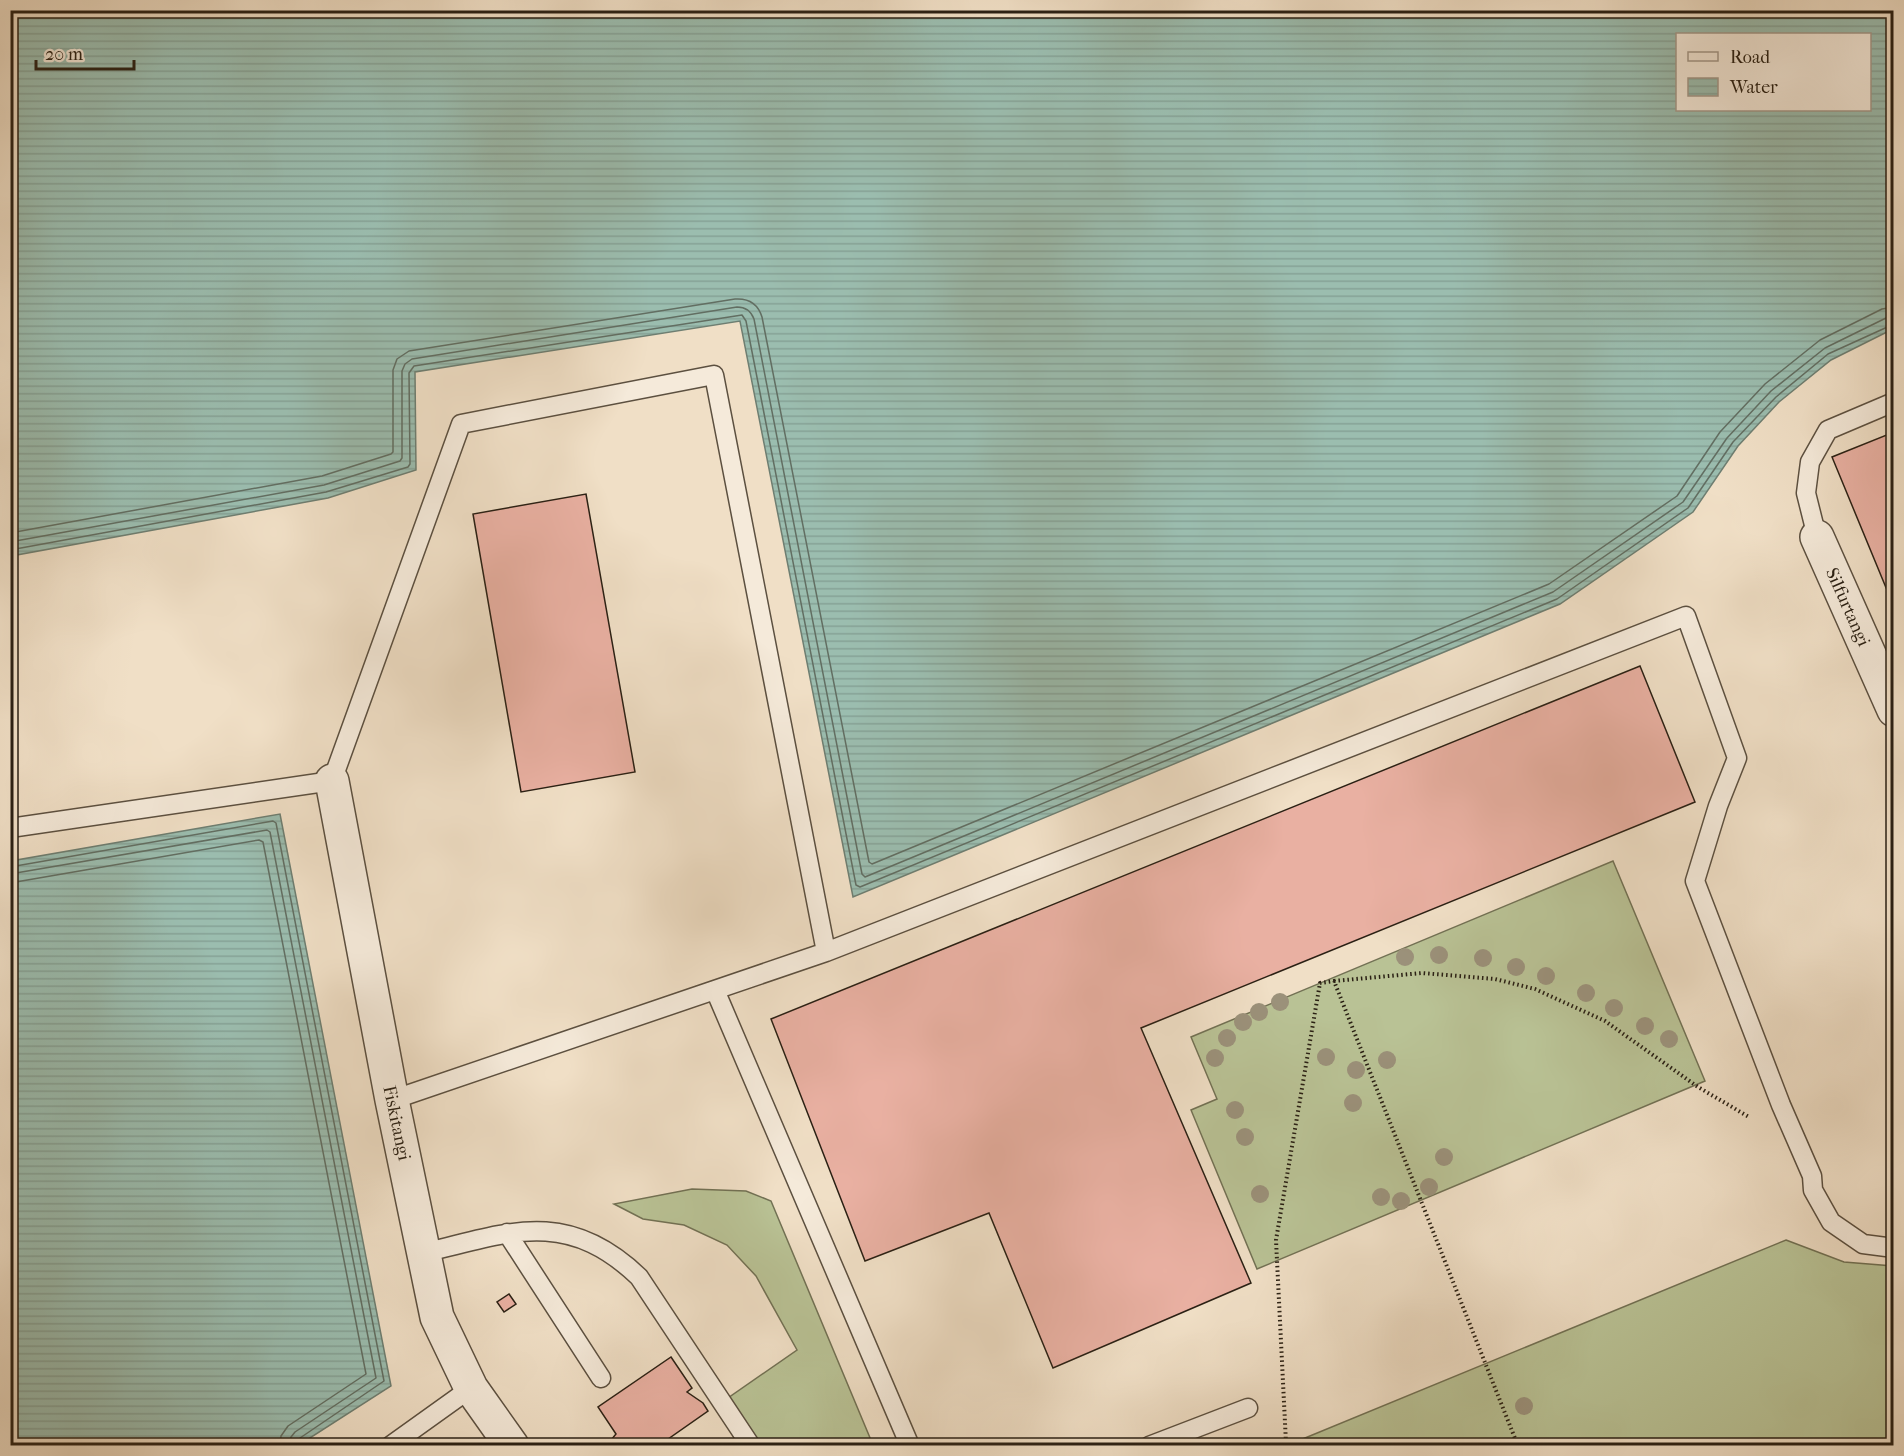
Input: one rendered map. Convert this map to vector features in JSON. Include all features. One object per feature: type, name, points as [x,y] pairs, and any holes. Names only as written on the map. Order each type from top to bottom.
[{"type":"street","name":"Silfurtangi","points":[[1817,537],[1893,710]]},
{"type":"street","name":"Fiskitangi","points":[[332,781],[392,1100],[437,1317],[471,1388],[512,1446]]},
{"type":"lane","points":[[10,828],[332,781],[461,424],[714,375],[826,952]]},
{"type":"lane","points":[[1817,537],[1806,493],[1810,462],[1828,430],[1893,402]]},
{"type":"lane","points":[[392,1100],[826,952],[1686,616],[1737,758],[1718,806],[1695,881],[1781,1106],[1812,1176],[1813,1190],[1831,1222],[1839,1228],[1863,1244],[1893,1248]]},
{"type":"lane","points":[[715,990],[910,1446]]},
{"type":"lane","points":[[424,1253],[507,1233],[540,1230],[561,1232],[583,1239],[613,1255],[639,1277],[751,1446]]},
{"type":"lane","points":[[507,1233],[601,1378]]},
{"type":"lane","points":[[390,1446],[471,1388]]},
{"type":"lane","points":[[1149,1446],[1248,1408]]},
{"type":"path","points":[[1287,1445],[1276,1240],[1320,983],[1422,973],[1495,979],[1535,989],[1605,1021],[1698,1087],[1749,1117]]},
{"type":"path","points":[[1334,981],[1518,1446]]},
{"type":"shaded area","points":[[1613,861],[1705,1081],[1257,1269],[1191,1110],[1217,1099],[1191,1037]]},
{"type":"shaded area","points":[[692,1189],[746,1191],[771,1201],[873,1445],[757,1445],[728,1398],[797,1350],[756,1276],[727,1245],[684,1225],[643,1219],[614,1204]]},
{"type":"shaded area","points":[[1786,1240],[1844,1262],[1893,1266],[1893,1445],[1810,1446],[1756,1439],[1755,1446],[1288,1445]]},
{"type":"water","points":[[11,10],[1893,11],[1893,329],[1831,360],[1779,402],[1738,446],[1693,512],[1560,604],[853,897],[740,321],[415,372],[416,470],[328,498],[11,556]]},
{"type":"water","points":[[280,814],[391,1386],[299,1445],[11,1445],[11,861]]},
{"type":"building","points":[[1894,432],[1894,607],[1832,457]]},
{"type":"building","points":[[586,494],[635,772],[521,792],[473,514]]},
{"type":"building","points":[[1640,666],[1695,802],[1141,1028],[1251,1283],[1053,1368],[989,1213],[865,1261],[771,1019]]},
{"type":"building","points":[[509,1294],[516,1304],[504,1312],[497,1302]]},
{"type":"building","points":[[671,1357],[692,1388],[687,1392],[703,1403],[708,1411],[658,1446],[606,1446],[616,1434],[598,1407]]}]
